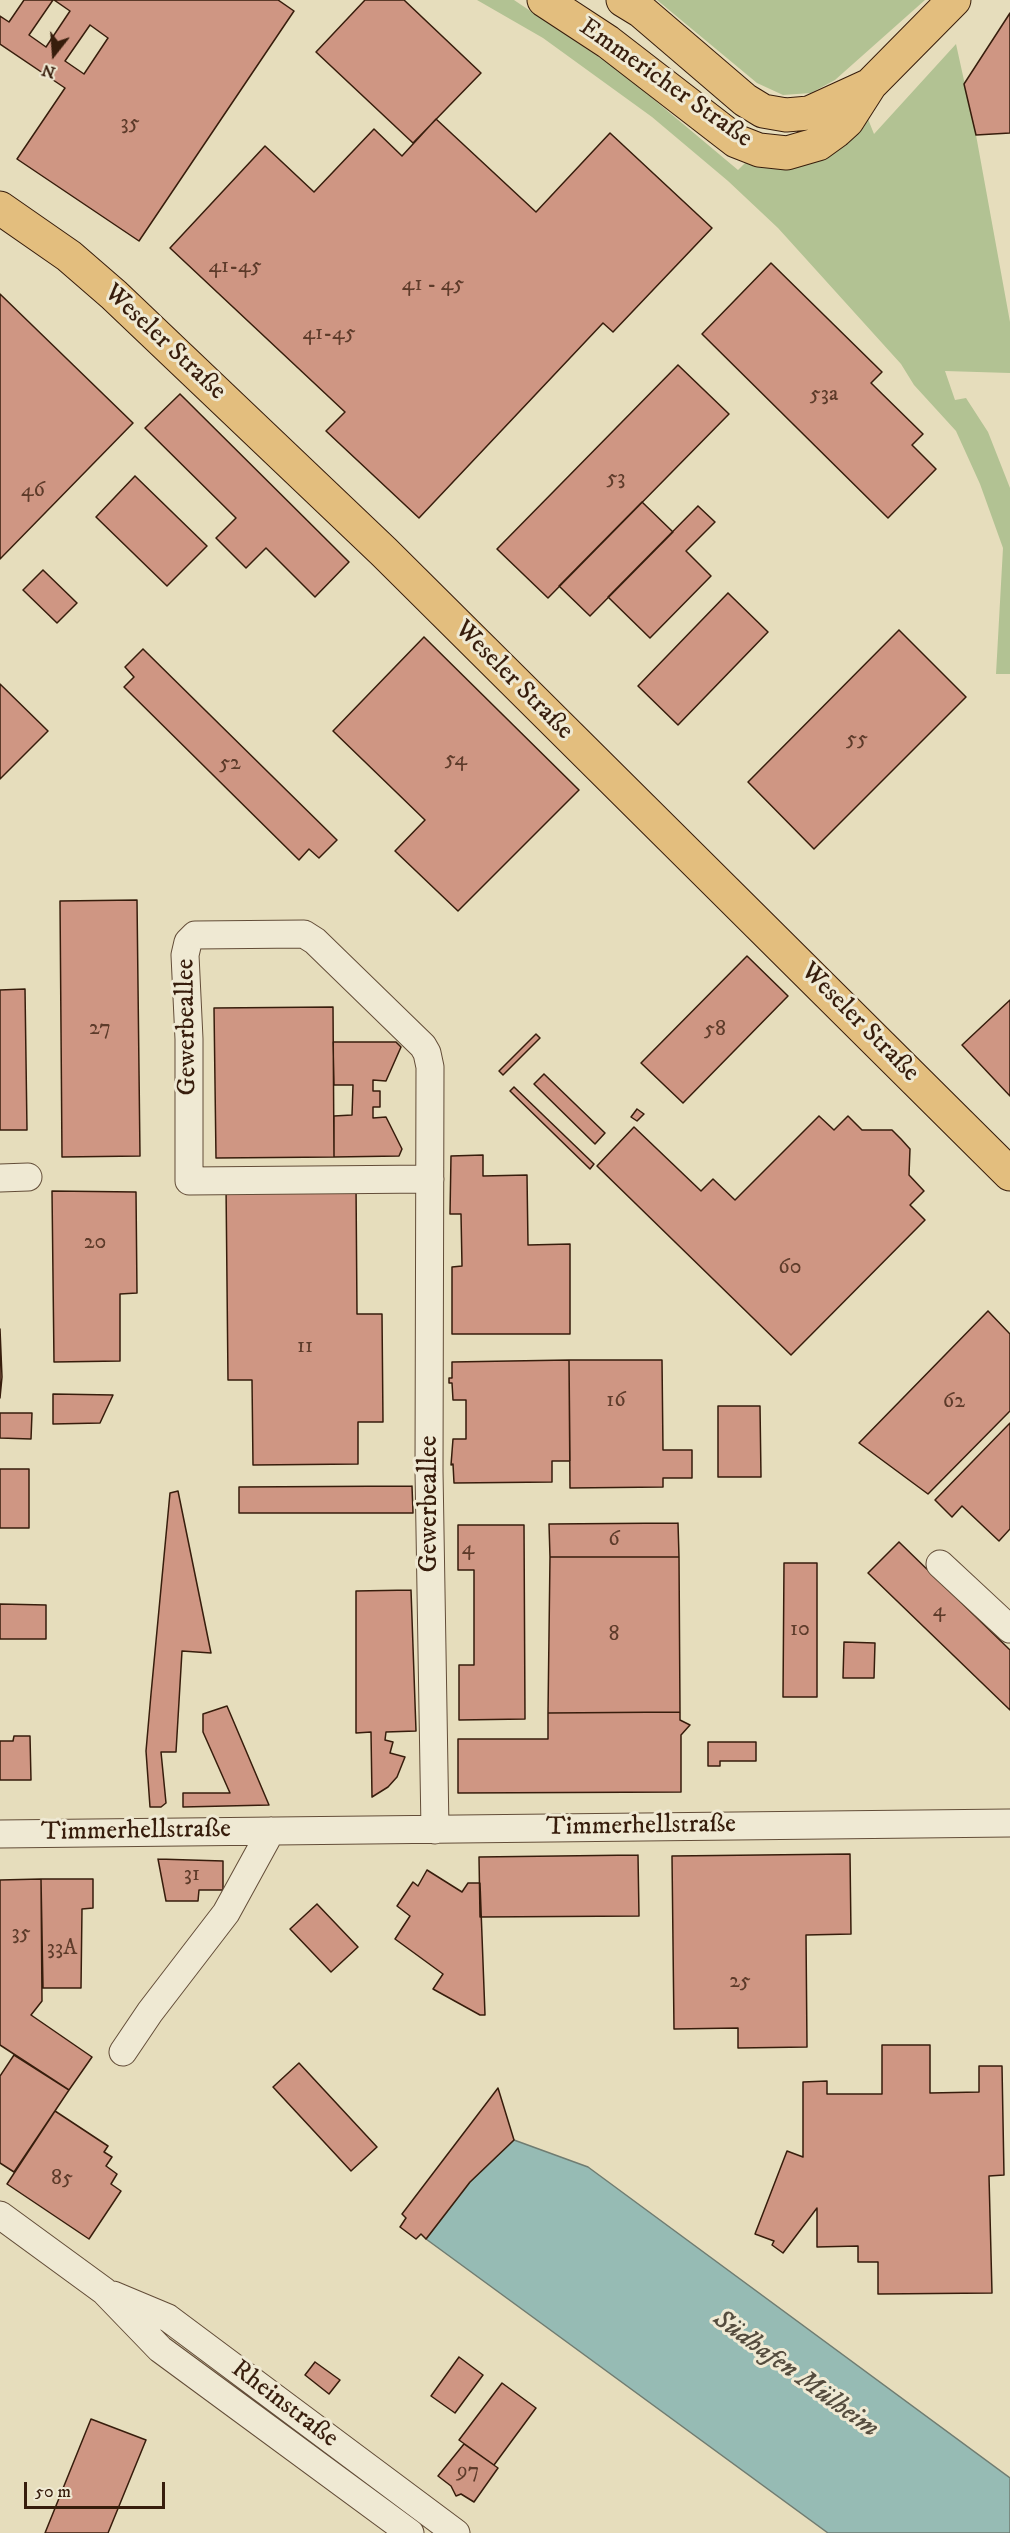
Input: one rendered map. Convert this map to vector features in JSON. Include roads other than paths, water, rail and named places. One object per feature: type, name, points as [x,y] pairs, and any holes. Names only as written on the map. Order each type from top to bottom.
[{"type":"main road","name":"Emmericher Straße","points":[[544,0],[608,42],[736,141],[759,150],[787,153],[818,144],[847,121],[870,85],[954,0]]},
{"type":"main road","name":"Emmericher Straße","points":[[623,0],[641,11],[745,100],[763,111],[786,115],[809,113],[830,106],[870,85]]},
{"type":"main road","name":"Weseler Straße","points":[[0,208],[69,256],[114,295],[384,552],[1010,1174]]},
{"type":"street","name":"Gewerbeallee","points":[[430,1179],[189,1180],[189,1040],[185,955],[188,942],[195,934],[304,934],[315,940],[423,1046],[430,1067],[430,1179],[429,1471],[435,1830]]},
{"type":"street","points":[[0,1178],[28,1177]]},
{"type":"street","points":[[940,1564],[1010,1629]]},
{"type":"street","name":"Timmerhellstraße","points":[[0,1834],[1010,1823]]},
{"type":"street","name":"Timmerhellstraße","points":[[123,2052],[150,2012],[226,1913],[271,1831]]},
{"type":"street","name":"Rheinstraße","points":[[0,2215],[104,2291],[160,2349],[410,2533]]},
{"type":"street","name":"Rheinstraße","points":[[104,2291],[168,2318],[456,2533]]},
{"type":"water","name":"Südhafen Mülheim","points":[[514,2140],[588,2167],[1010,2478],[1010,2533],[828,2533],[426,2239],[470,2182]]}]
